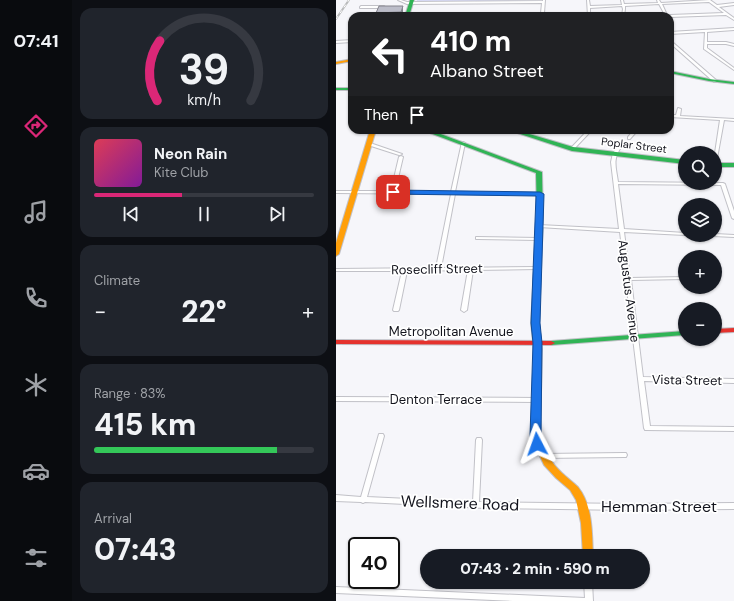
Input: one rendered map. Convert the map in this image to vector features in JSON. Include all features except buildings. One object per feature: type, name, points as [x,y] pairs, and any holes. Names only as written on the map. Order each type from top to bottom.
[{"type":"street","points":[[399,0],[410,4],[544,1],[543,12]]},
{"type":"street","points":[[588,0],[589,12]]},
{"type":"street","points":[[622,0],[624,12]]},
{"type":"street","points":[[658,0],[663,12]]},
{"type":"street","points":[[589,7],[709,0],[734,19]]},
{"type":"street","points":[[716,6],[734,4]]},
{"type":"street","points":[[361,7],[391,7]]},
{"type":"street","points":[[674,16],[726,13],[734,14]]},
{"type":"street","points":[[674,33],[734,29]]},
{"type":"street","points":[[706,31],[705,48],[734,69]]},
{"type":"street","points":[[336,43],[348,42]]},
{"type":"street","points":[[705,42],[726,42],[734,44]]},
{"type":"street","points":[[674,45],[715,81]]},
{"type":"street","points":[[336,63],[348,61]]},
{"type":"street","points":[[674,73],[715,81],[734,83]]},
{"type":"street","points":[[336,89],[348,89]]},
{"type":"street","points":[[678,117],[679,109]]},
{"type":"street","points":[[674,116],[734,120]]},
{"type":"street","points":[[718,146],[722,120]]},
{"type":"street","points":[[336,254],[339,233],[354,192],[372,134]]},
{"type":"street","points":[[437,134],[538,171],[540,194],[536,323],[538,343],[537,444],[549,467],[576,491],[584,506],[586,515],[588,549]]},
{"type":"street","name":"Poplar Street","points":[[524,134],[572,149],[678,161]]},
{"type":"street","points":[[572,149],[585,134]]},
{"type":"street","points":[[629,138],[632,134]]},
{"type":"street","points":[[438,269],[463,143]]},
{"type":"street","points":[[369,144],[401,156],[393,192]]},
{"type":"street","points":[[615,155],[620,146]]},
{"type":"street","name":"Augustus Avenue","points":[[615,155],[613,162],[647,428],[734,430]]},
{"type":"street","points":[[722,164],[734,165]]},
{"type":"street","points":[[616,183],[723,184],[734,218]]},
{"type":"street","points":[[336,192],[540,194]]},
{"type":"street","points":[[539,226],[678,234]]},
{"type":"street","points":[[722,235],[734,236]]},
{"type":"street","points":[[478,238],[538,239]]},
{"type":"street","name":"Rosecliff Street","points":[[336,270],[537,268]]},
{"type":"street","points":[[464,310],[471,269]]},
{"type":"street","points":[[396,310],[405,270]]},
{"type":"street","points":[[628,279],[678,278]]},
{"type":"street","points":[[722,330],[734,330]]},
{"type":"street","name":"Metropolitan Avenue","points":[[336,342],[538,343],[678,334]]},
{"type":"street","name":"Vista Street","points":[[641,379],[734,380]]},
{"type":"street","name":"Denton Terrace","points":[[336,399],[537,400]]},
{"type":"street","points":[[363,500],[381,436]]},
{"type":"street","points":[[476,504],[479,440]]},
{"type":"street","points":[[543,456],[624,454]]},
{"type":"street","name":"Wellsmere Road","points":[[336,498],[476,504],[584,506]]},
{"type":"street","name":"Hemman Street","points":[[584,506],[734,506]]},
{"type":"street","points":[[336,590],[589,601],[588,589]]},
{"type":"shaded area","points":[[417,0],[541,0],[417,2]]},
{"type":"railway","points":[[336,19],[349,0]]},
{"type":"traffic: fast","points":[[408,12],[412,0]]},
{"type":"traffic: fast","points":[[674,73],[709,80],[734,83]]},
{"type":"traffic: fast","points":[[336,89],[348,89]]},
{"type":"traffic: fast","points":[[436,134],[539,172],[540,218],[535,323],[538,350]]},
{"type":"traffic: fast","points":[[524,134],[572,149],[678,161]]},
{"type":"traffic: fast","points":[[722,165],[734,165]]},
{"type":"traffic: fast","points":[[551,343],[678,334]]},
{"type":"traffic: slow","points":[[336,63],[348,61]]},
{"type":"traffic: slow","points":[[336,254],[372,134]]},
{"type":"traffic: slow","points":[[538,350],[536,436],[542,452],[555,472],[573,488],[581,500],[585,515],[588,549]]},
{"type":"traffic: jam","points":[[722,331],[734,330]]},
{"type":"traffic: jam","points":[[336,342],[551,343]]},
{"type":"route","points":[[393,192],[540,194],[536,323],[538,343],[537,444]]}]
